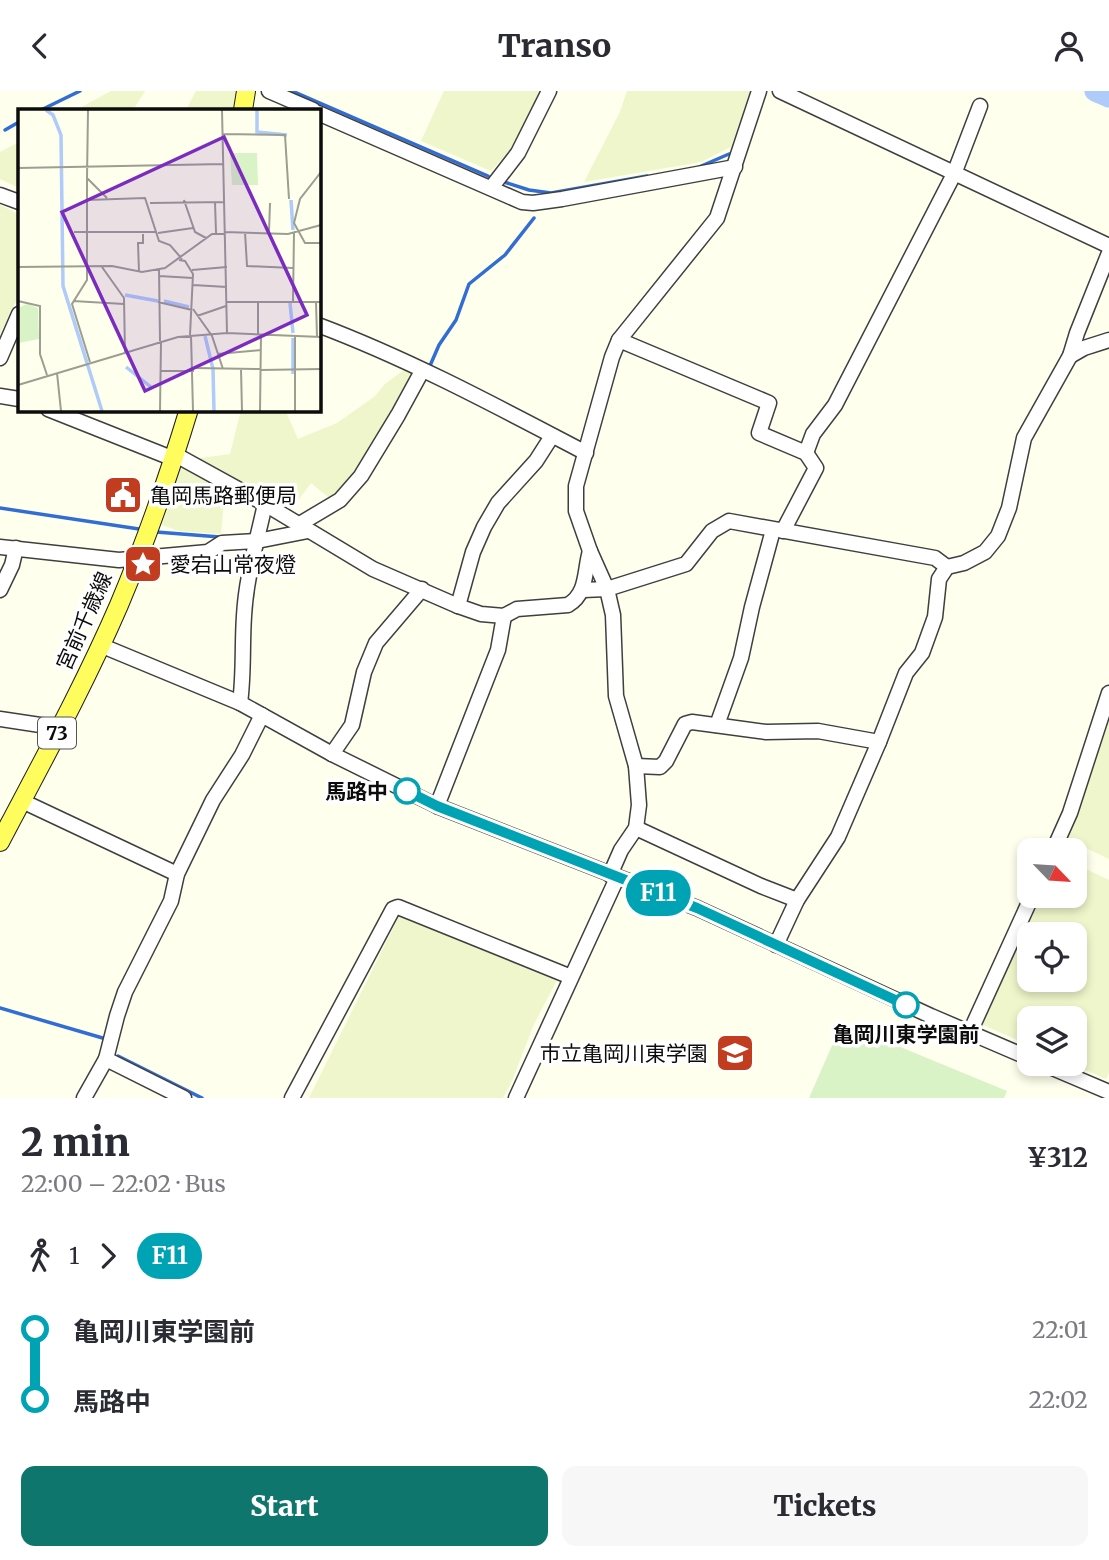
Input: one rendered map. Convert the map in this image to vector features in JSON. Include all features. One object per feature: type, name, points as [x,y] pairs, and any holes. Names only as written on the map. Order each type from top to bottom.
[{"type":"main road","points":[[243,109],[246,91]]},
{"type":"main road","name":"宮前千歳線","points":[[0,842],[6,817],[22,800],[60,728],[119,603],[175,457],[188,411]]},
{"type":"street","points":[[269,91],[311,109]]},
{"type":"street","points":[[491,188],[518,153],[549,91]]},
{"type":"street","points":[[516,1098],[571,977],[613,877],[621,850],[636,828],[639,805],[636,766],[617,696],[613,615],[607,589],[576,511],[576,486],[619,340],[718,218],[759,91]]},
{"type":"street","points":[[780,91],[1109,246]]},
{"type":"street","points":[[806,453],[813,434],[835,405],[954,174],[980,106]]},
{"type":"street","points":[[320,114],[522,202],[533,203],[735,167]]},
{"type":"street","points":[[0,195],[18,202]]},
{"type":"street","points":[[776,945],[797,900],[838,837],[880,743],[906,673],[922,653],[935,617],[939,579],[947,567],[964,563],[985,552],[998,536],[1009,508],[1024,438],[1070,356],[1109,253]]},
{"type":"street","points":[[0,358],[18,316]]},
{"type":"street","points":[[320,326],[370,345],[488,401],[586,453]]},
{"type":"street","points":[[619,340],[769,403],[759,433],[806,453],[816,468],[778,530],[752,607],[741,658],[717,725]]},
{"type":"street","points":[[1070,356],[1109,340]]},
{"type":"street","points":[[0,547],[119,560],[208,552],[222,543],[257,541],[303,528],[341,500],[361,475],[422,371]]},
{"type":"street","points":[[0,396],[18,399]]},
{"type":"street","points":[[52,411],[175,457],[265,504],[373,569],[481,614],[504,616],[517,609],[568,605],[576,601],[583,590],[590,551]]},
{"type":"street","points":[[458,606],[473,552],[484,527],[498,503],[536,461],[552,436]]},
{"type":"street","points":[[240,703],[244,616],[265,504]]},
{"type":"street","points":[[583,590],[607,589],[686,564],[712,531],[729,521],[936,558],[947,567]]},
{"type":"street","points":[[0,590],[12,565],[16,548]]},
{"type":"street","points":[[332,754],[352,725],[364,672],[376,643],[422,589]]},
{"type":"street","points":[[437,806],[498,650],[504,616]]},
{"type":"street","points":[[100,645],[240,703],[332,754],[437,806],[697,908],[1017,1053]]},
{"type":"street","points":[[1059,838],[1070,813],[1109,694]]},
{"type":"street","points":[[84,1098],[106,1059],[125,992],[171,901],[177,874],[213,800],[242,755],[262,715]]},
{"type":"street","points":[[0,719],[60,728]]},
{"type":"street","points":[[636,766],[660,767],[666,761],[685,724],[691,722],[766,732],[818,731],[846,734],[880,743]]},
{"type":"street","points":[[22,800],[177,874]]},
{"type":"street","points":[[636,828],[797,900]]},
{"type":"street","points":[[292,1098],[393,909],[398,907],[571,977]]},
{"type":"street","points":[[970,1032],[1027,908]]},
{"type":"street","points":[[106,1059],[184,1098]]},
{"type":"street","points":[[1070,1076],[1109,1093]]},
{"type":"green space","points":[[111,91],[145,91],[134,109],[78,109]]},
{"type":"green space","points":[[196,91],[238,91],[235,109],[187,109]]},
{"type":"green space","points":[[444,91],[539,91],[513,147],[491,171],[421,141]]},
{"type":"green space","points":[[627,91],[750,91],[731,147],[701,162],[584,182],[620,112]]},
{"type":"green space","points":[[18,143],[18,188],[0,179],[0,152]]},
{"type":"green space","points":[[0,205],[18,214],[18,297],[0,334]]},
{"type":"green space","points":[[405,369],[416,376],[349,484],[333,501],[311,483],[288,514],[194,459],[230,454],[241,411],[286,412],[298,439],[337,423],[374,397],[385,384]]},
{"type":"green space","points":[[182,464],[225,489],[221,534],[179,531],[159,524]]},
{"type":"green space","points":[[1109,713],[1109,859],[1087,848],[1087,838],[1065,838]]},
{"type":"green space","points":[[1087,870],[1109,880],[1109,1073],[1106,1079],[1087,1071],[1087,1006],[1017,1006],[1017,1040],[981,1024],[1017,947],[1017,992],[1087,992],[1087,922],[1029,922],[1035,908],[1087,908]]},
{"type":"green space","points":[[399,916],[557,980],[534,1024],[503,1098],[309,1098]]},
{"type":"green space","points":[[842,1023],[1007,1091],[1004,1098],[809,1098]]},
{"type":"waterway","points":[[43,109],[80,91]]},
{"type":"waterway","points":[[292,91],[488,176]]},
{"type":"waterway","points":[[1095,91],[1109,97]]},
{"type":"waterway","points":[[5,130],[18,123]]},
{"type":"waterway","points":[[699,167],[729,154]]},
{"type":"waterway","points":[[504,182],[551,193],[647,176]]},
{"type":"waterway","points":[[429,368],[439,345],[456,320],[469,284],[505,255],[534,218]]},
{"type":"waterway","points":[[0,508],[139,529]]},
{"type":"waterway","points":[[156,532],[220,537]]},
{"type":"waterway","points":[[0,1008],[106,1039]]},
{"type":"waterway","points":[[118,1056],[202,1098]]},
{"type":"bus line","name":"F11","points":[[407,791],[437,806],[697,908],[906,1005]]},
{"type":"place","name":"亀岡馬路郵便局","points":[[123,495]]},
{"type":"place","name":"愛宕山常夜燈","points":[[143,564]]},
{"type":"place","name":"馬路中","points":[[407,791]]},
{"type":"place","name":"亀岡川東学園前","points":[[906,1005]]},
{"type":"place","name":"市立亀岡川東学園","points":[[735,1053]]}]
